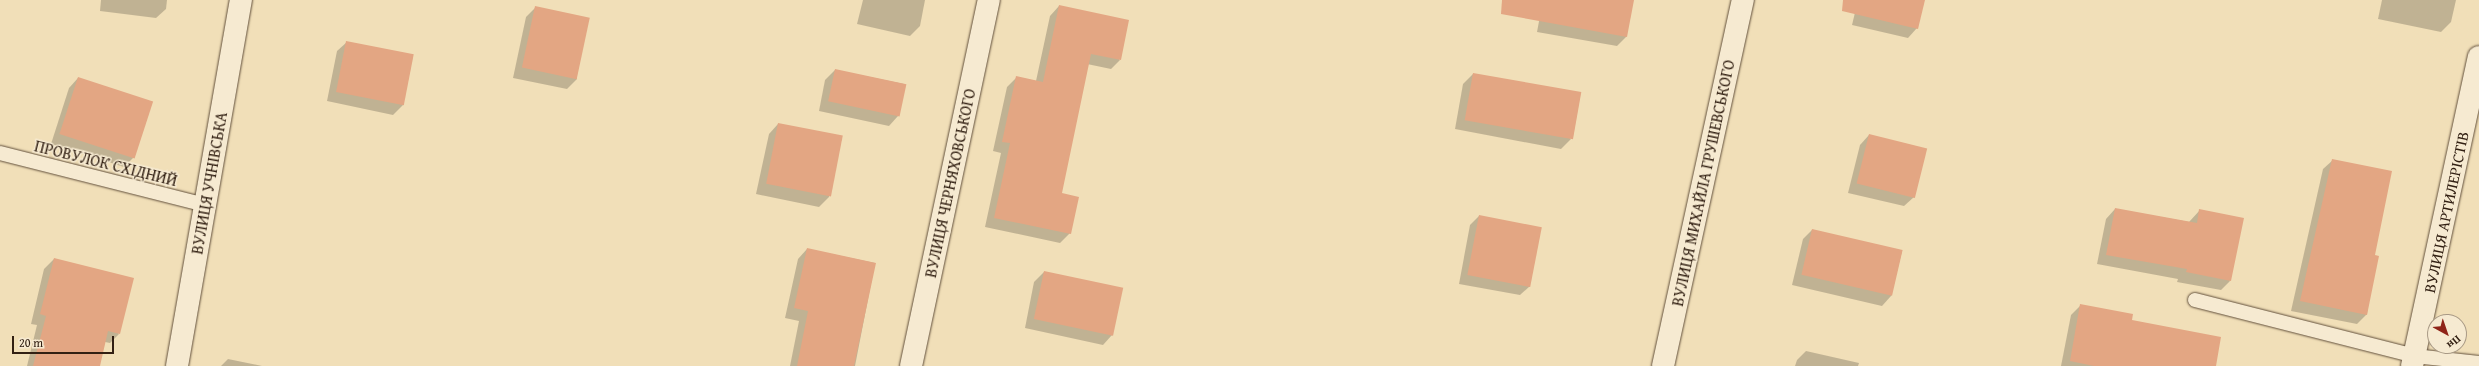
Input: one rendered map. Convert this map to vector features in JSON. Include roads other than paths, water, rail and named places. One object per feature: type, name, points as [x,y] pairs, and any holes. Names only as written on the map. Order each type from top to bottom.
[{"type":"street","name":"ВУЛИЦЯ УЧНІВСЬКА","points":[[177,366],[241,0]]},
{"type":"street","name":"ВУЛИЦЯ ЧЕРНЯХОВСЬКОГО","points":[[911,366],[989,0]]},
{"type":"street","name":"ВУЛИЦЯ МИХАЙЛА ГРУШЕВСЬКОГО","points":[[1663,366],[1743,0]]},
{"type":"street","name":"ВУЛИЦЯ АРТИЛЕРІСТІВ","points":[[2413,361],[2479,57]]},
{"type":"lane","name":"ПРОВУЛОК СХІДНИЙ","points":[[0,153],[205,205]]},
{"type":"lane","points":[[2195,300],[2413,361],[2479,363]]}]
